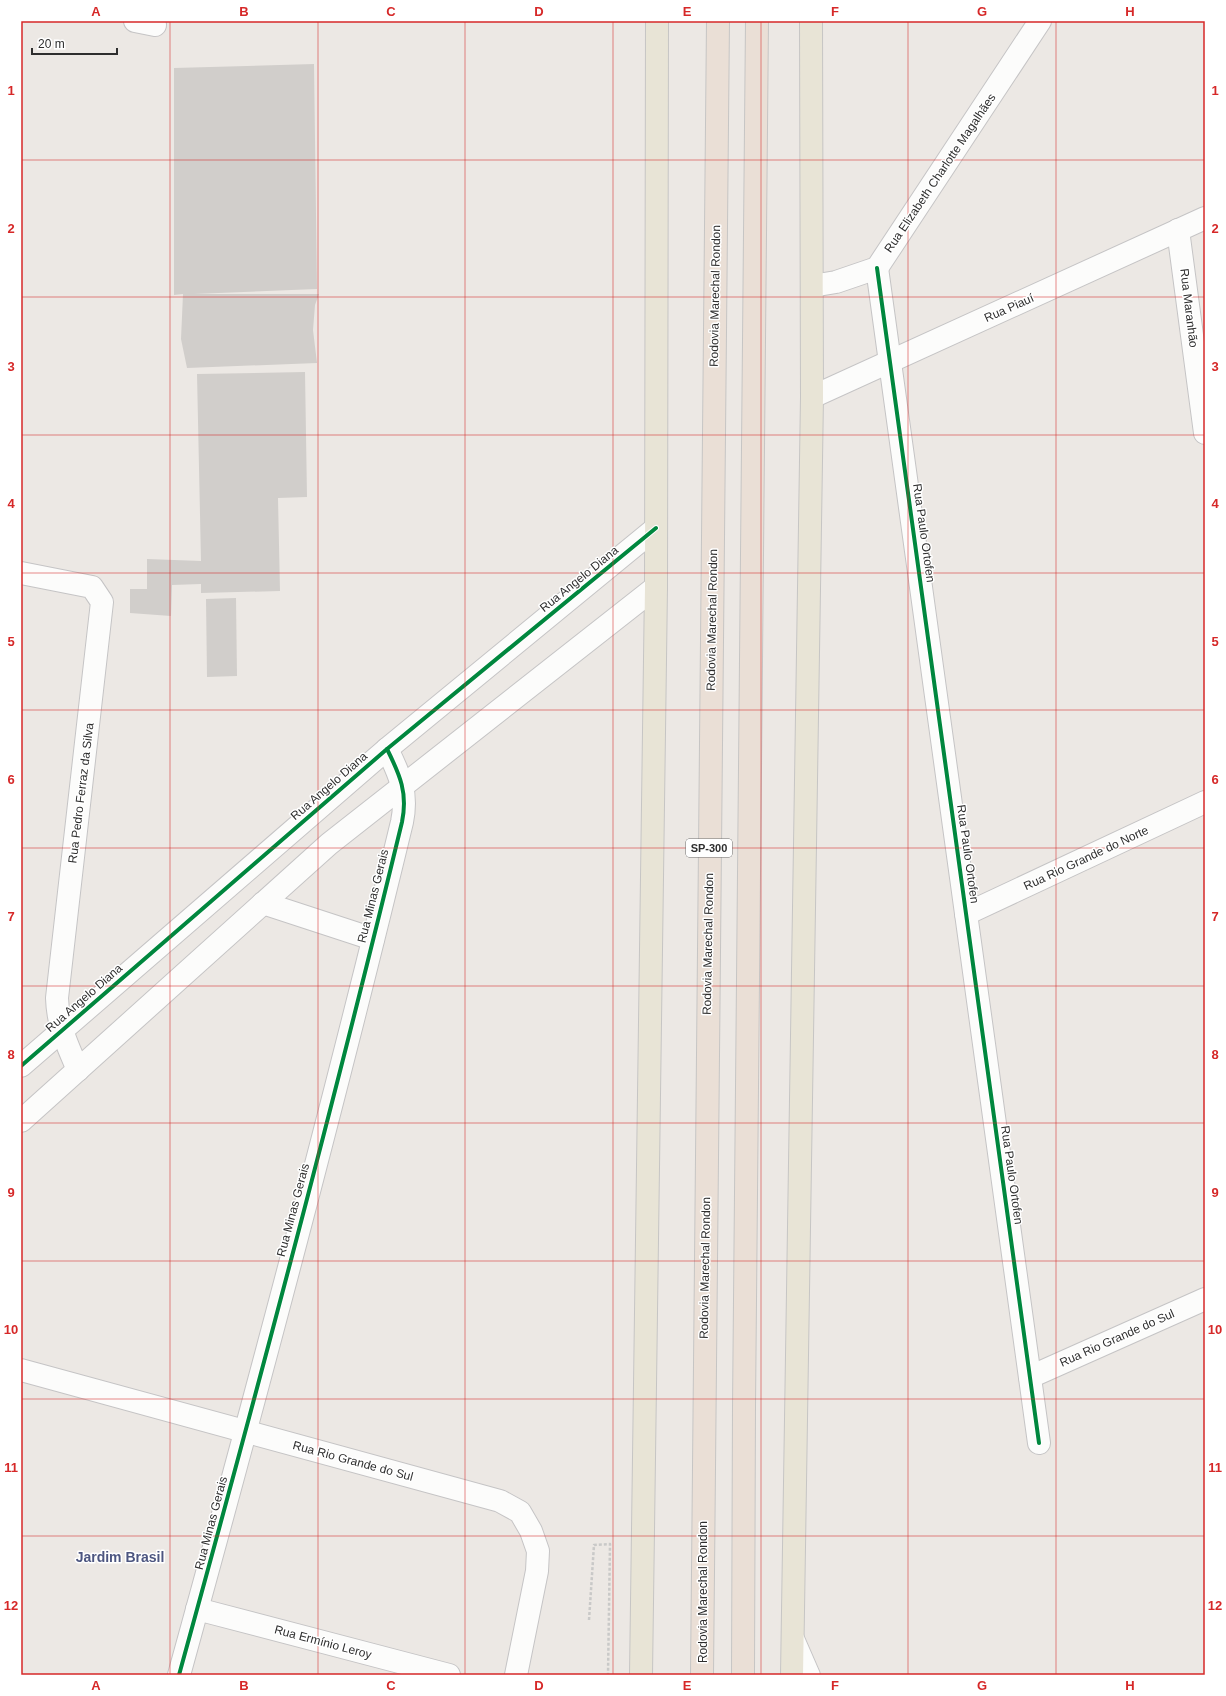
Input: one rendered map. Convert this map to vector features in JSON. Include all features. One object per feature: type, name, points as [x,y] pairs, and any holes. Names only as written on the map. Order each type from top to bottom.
[{"type":"highway","name":"Rodovia Marechal Rondon","points":[[702,1675],[718,21]]},
{"type":"highway","name":"SP-300","points":[[743,1675],[744,1407],[757,21]]},
{"type":"main road","points":[[641,1675],[656,587],[657,21]]},
{"type":"main road","points":[[792,1675],[812,397],[812,21]]},
{"type":"street","name":"Rua Elizabeth Charlotte Magalhães","points":[[877,268],[1040,21]]},
{"type":"street","name":"Rua Piauí","points":[[812,397],[1205,218]]},
{"type":"street","name":"Rua Maranhão","points":[[1178,230],[1205,433]]},
{"type":"street","points":[[812,286],[836,282],[877,268]]},
{"type":"street","name":"Rua Paulo Ortofen","points":[[877,268],[1038,1443]]},
{"type":"street","name":"Rua Angelo Diana","points":[[21,1066],[387,749],[656,528]]},
{"type":"street","name":"Rua Pedro Ferraz da Silva","points":[[21,573],[92,587],[102,602],[57,994],[57,1017],[61,1031],[78,1070]]},
{"type":"street","points":[[21,1121],[330,844],[656,587]]},
{"type":"street","name":"Rua Minas Gerais","points":[[179,1675],[246,1432],[374,939],[404,810],[403,787],[399,772],[387,749]]},
{"type":"street","name":"Rua Rio Grande do Norte","points":[[966,914],[1205,802]]},
{"type":"street","points":[[263,903],[374,939]]},
{"type":"street","name":"Rua Rio Grande do Sul","points":[[1030,1378],[1205,1298]]},
{"type":"street","name":"Rua Rio Grande do Sul","points":[[21,1370],[500,1501],[520,1512],[531,1531],[538,1551],[537,1571],[516,1675]]},
{"type":"street","name":"Rua Ermínio Leroy","points":[[197,1609],[449,1675]]},
{"type":"lane","points":[[792,1629],[812,1675]]},
{"type":"path","points":[[589,1620],[594,1545],[610,1544],[608,1675]]},
{"type":"building","points":[[314,64],[317,289],[194,294],[319,294],[315,305],[313,330],[317,363],[187,368],[181,339],[183,294],[174,295],[174,68]]},
{"type":"building","points":[[305,372],[307,497],[278,498],[280,591],[201,593],[201,584],[172,585],[171,616],[130,613],[130,589],[147,589],[147,559],[201,561],[197,374]]},
{"type":"building","points":[[236,598],[237,676],[207,677],[206,599]]},
{"type":"cycle path","points":[[877,268],[1039,1443]]},
{"type":"cycle path","points":[[21,1066],[387,749],[656,528]]},
{"type":"cycle path","points":[[179,1675],[294,1250],[402,822],[404,812],[402,784],[387,749]]},
{"type":"district","name":"Jardim Brasil","points":[[120,1557]]}]
